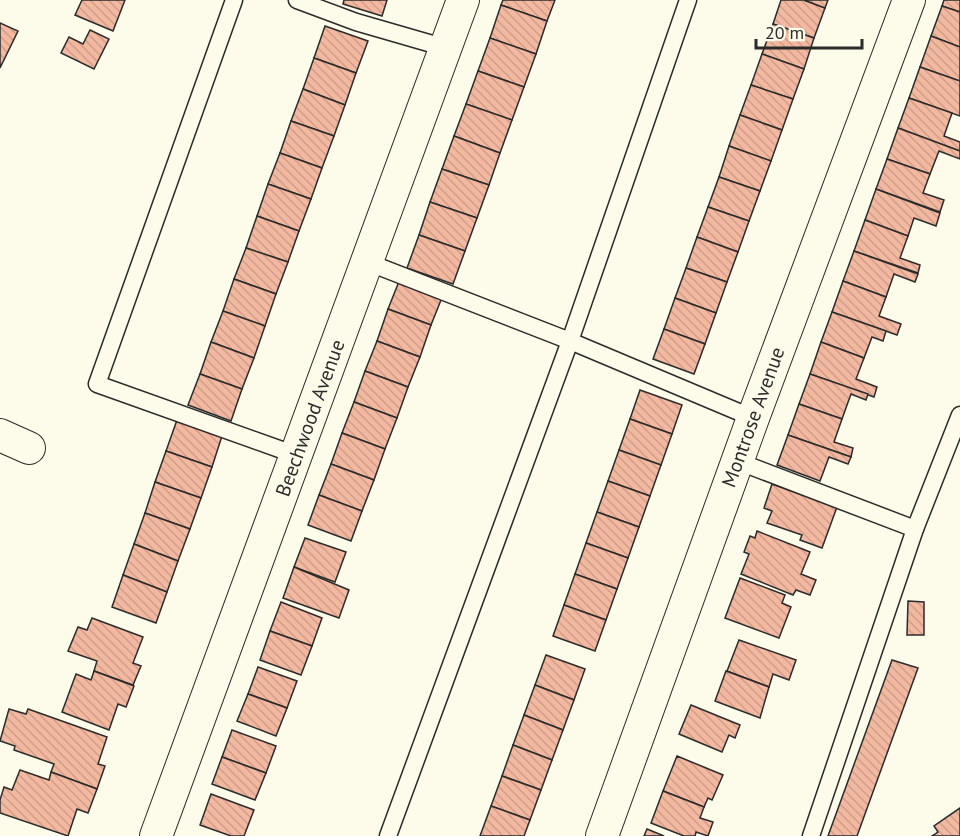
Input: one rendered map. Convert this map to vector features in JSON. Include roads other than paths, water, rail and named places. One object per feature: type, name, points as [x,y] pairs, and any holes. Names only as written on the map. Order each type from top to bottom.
[{"type":"street","name":"Beechwood Avenue","points":[[156,836],[463,0]]},
{"type":"street","name":"Montrose Avenue","points":[[602,836],[737,461],[909,0]]},
{"type":"street","points":[[0,435],[29,448]]},
{"type":"lane","points":[[234,0],[97,384],[296,455]]},
{"type":"lane","points":[[297,0],[356,22],[446,48]]},
{"type":"lane","points":[[388,836],[570,341],[688,0]]},
{"type":"lane","points":[[367,262],[570,341],[753,418]]},
{"type":"lane","points":[[811,836],[915,530],[960,415]]},
{"type":"lane","points":[[737,461],[915,530]]}]
